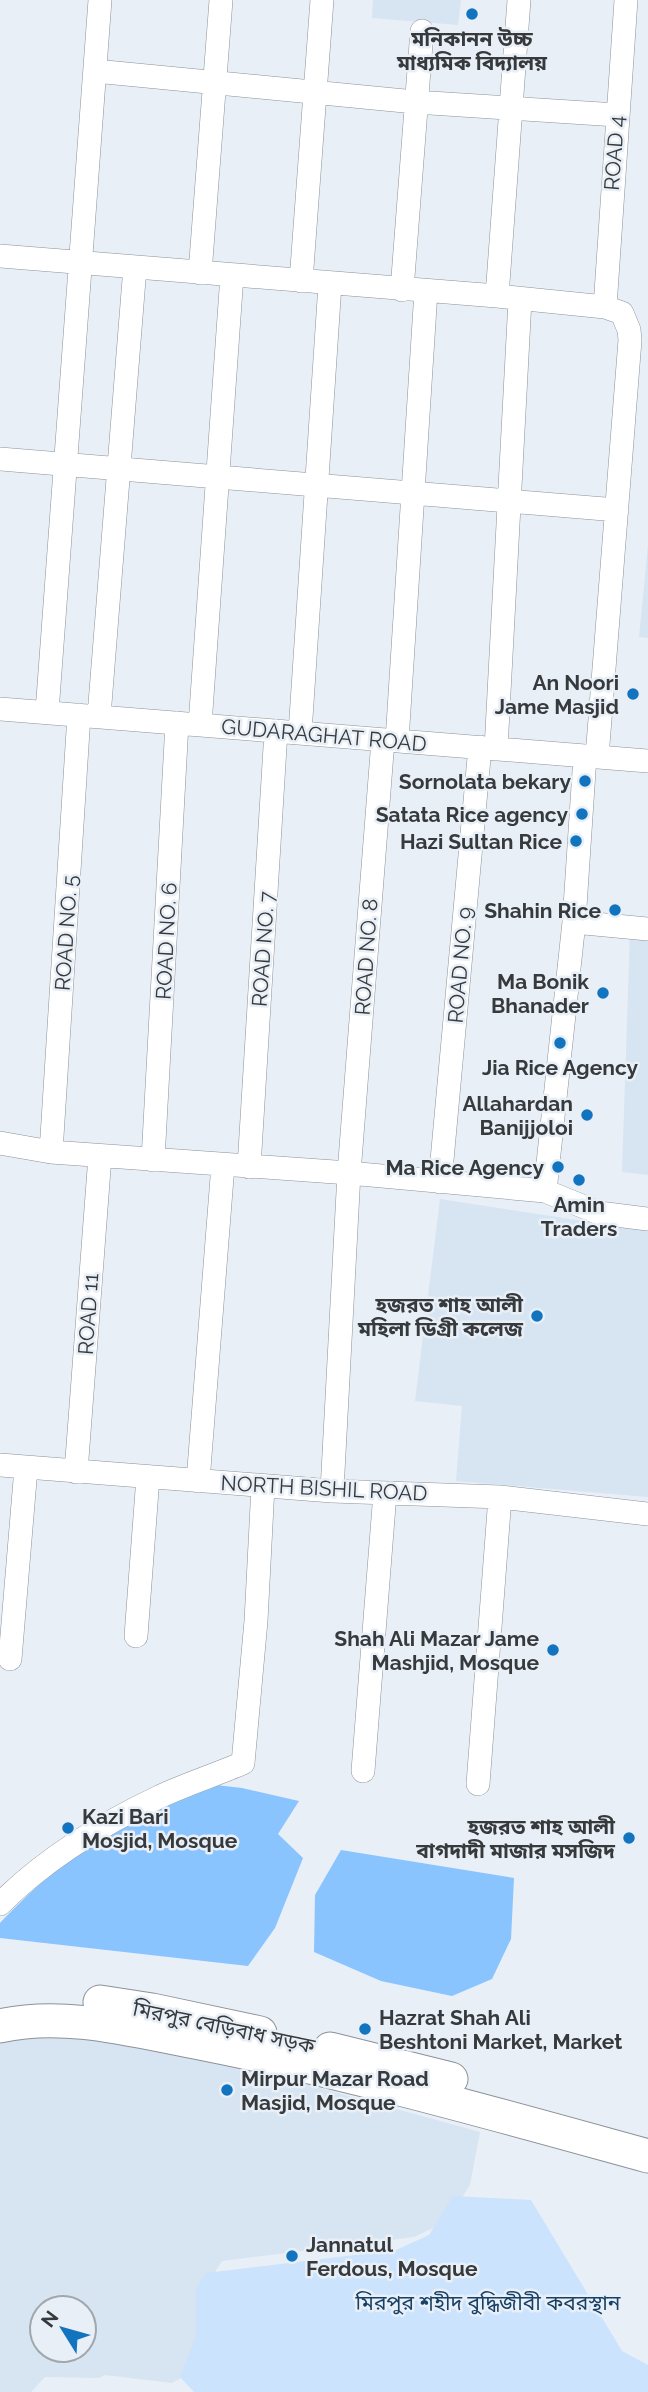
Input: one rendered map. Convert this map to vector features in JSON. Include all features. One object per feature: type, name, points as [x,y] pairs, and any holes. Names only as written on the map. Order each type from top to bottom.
[{"type":"highway","name":"মিরপুর বেড়িবাধ সড়ক","points":[[15,2012],[85,2000],[152,2010],[392,2063],[648,2133]]},
{"type":"highway","name":"মিরপুর বেড়িবাধ সড়ক","points":[[15,2012],[125,2029],[286,2061],[451,2102],[648,2156]]},
{"type":"street","points":[[47,712],[100,0]]},
{"type":"street","points":[[200,273],[221,0]]},
{"type":"street","points":[[301,281],[322,0]]},
{"type":"street","points":[[497,296],[519,0]]},
{"type":"street","name":"ROAD 4","points":[[605,307],[626,0]]},
{"type":"street","points":[[402,290],[422,32]]},
{"type":"street","points":[[95,71],[415,102],[617,115]]},
{"type":"street","points":[[0,256],[497,296],[605,307],[622,313],[630,340],[617,510],[545,1191]]},
{"type":"street","name":"ROAD NO. 5","points":[[51,1152],[89,716],[119,469],[135,267]]},
{"type":"street","name":"ROAD NO. 6","points":[[153,1160],[189,724],[217,477],[232,275]]},
{"type":"street","points":[[300,733],[330,284]]},
{"type":"street","name":"ROAD NO. 8","points":[[332,1491],[349,1173],[413,493],[426,291]]},
{"type":"street","name":"ROAD NO. 9","points":[[440,1182],[488,748],[509,500],[520,300]]},
{"type":"street","points":[[0,459],[617,510]]},
{"type":"street","name":"GUDARAGHAT ROAD","points":[[0,709],[648,761]]},
{"type":"street","name":"ROAD NO. 7","points":[[249,1167],[276,731]]},
{"type":"street","points":[[574,922],[648,929]]},
{"type":"street","points":[[0,1143],[51,1152],[349,1173],[545,1191],[599,1213],[648,1219]]},
{"type":"street","name":"ROAD 11","points":[[76,1472],[100,1156]]},
{"type":"street","points":[[198,1481],[223,1165]]},
{"type":"street","name":"NORTH BISHIL ROAD","points":[[0,1465],[332,1491],[500,1497],[648,1514]]},
{"type":"street","points":[[10,1659],[26,1468]]},
{"type":"street","points":[[136,1636],[148,1477]]},
{"type":"street","points":[[0,1904],[23,1881],[88,1836],[159,1797],[243,1763],[256,1621],[263,1486]]},
{"type":"street","points":[[363,1771],[385,1493]]},
{"type":"street","points":[[478,1784],[500,1497]]},
{"type":"shaded area","points":[[373,0],[461,0],[458,25],[372,18]]},
{"type":"shaded area","points":[[648,545],[648,638],[639,637]]},
{"type":"shaded area","points":[[630,932],[648,934],[648,1175],[622,1172]]},
{"type":"shaded area","name":"হজরত শাহ আলী মহিলা ডিগ্রী কলেজ","points":[[440,1199],[648,1231],[648,1497],[456,1481],[462,1406],[415,1401]]},
{"type":"shaded area","points":[[74,2033],[203,2056],[480,2132],[470,2185],[446,2222],[414,2237],[222,2261],[211,2278],[194,2371],[172,2383],[105,2375],[99,2378],[45,2377],[31,2392],[0,2392],[0,2039]]},
{"type":"green space","name":"মিরপুর শহীদ বুদ্ধিজীবী কবরস্থান","points":[[453,2196],[531,2200],[622,2351],[648,2365],[648,2392],[194,2392],[180,2377],[196,2336],[196,2289],[206,2273],[396,2250],[429,2235]]},
{"type":"water","points":[[207,1784],[242,1788],[299,1801],[278,1834],[303,1858],[275,1928],[248,1966],[0,1938],[0,1923],[76,1854],[128,1821]]},
{"type":"water","points":[[341,1850],[514,1878],[511,1939],[492,1979],[452,1996],[381,1981],[314,1952],[315,1895]]},
{"type":"place","name":"মনিকানন উচ্চ মাধ্যমিক বিদ্যালয়","points":[[472,14]]},
{"type":"place","name":"An Noori Jame Masjid","points":[[633,694]]},
{"type":"place","name":"Sornolata bekary","points":[[585,781]]},
{"type":"place","name":"Satata Rice agency","points":[[582,814]]},
{"type":"place","name":"Hazi Sultan Rice","points":[[576,841]]},
{"type":"place","name":"Shahin Rice","points":[[615,910]]},
{"type":"place","name":"Ma Bonik Bhanader","points":[[603,993]]},
{"type":"place","name":"Jia Rice Agency","points":[[560,1043]]},
{"type":"place","name":"Allahardan Banijjoloi","points":[[587,1115]]},
{"type":"place","name":"Ma Rice Agency","points":[[558,1167]]},
{"type":"place","name":"Amin Traders","points":[[579,1180]]},
{"type":"place","name":"হজরত শাহ আলী মহিলা ডিগ্রী কলেজ","points":[[537,1316]]},
{"type":"place","name":"Shah Ali Mazar Jame Mashjid, Mosque","points":[[553,1650]]},
{"type":"place","name":"Kazi Bari Mosjid, Mosque","points":[[68,1828]]},
{"type":"place","name":"হজরত শাহ আলী বাগদাদী মাজার মসজিদ","points":[[629,1838]]},
{"type":"place","name":"Hazrat Shah Ali Beshtoni Market, Market","points":[[365,2029]]},
{"type":"place","name":"Mirpur Mazar Road Masjid, Mosque","points":[[227,2090]]},
{"type":"place","name":"Jannatul Ferdous, Mosque","points":[[292,2256]]}]
